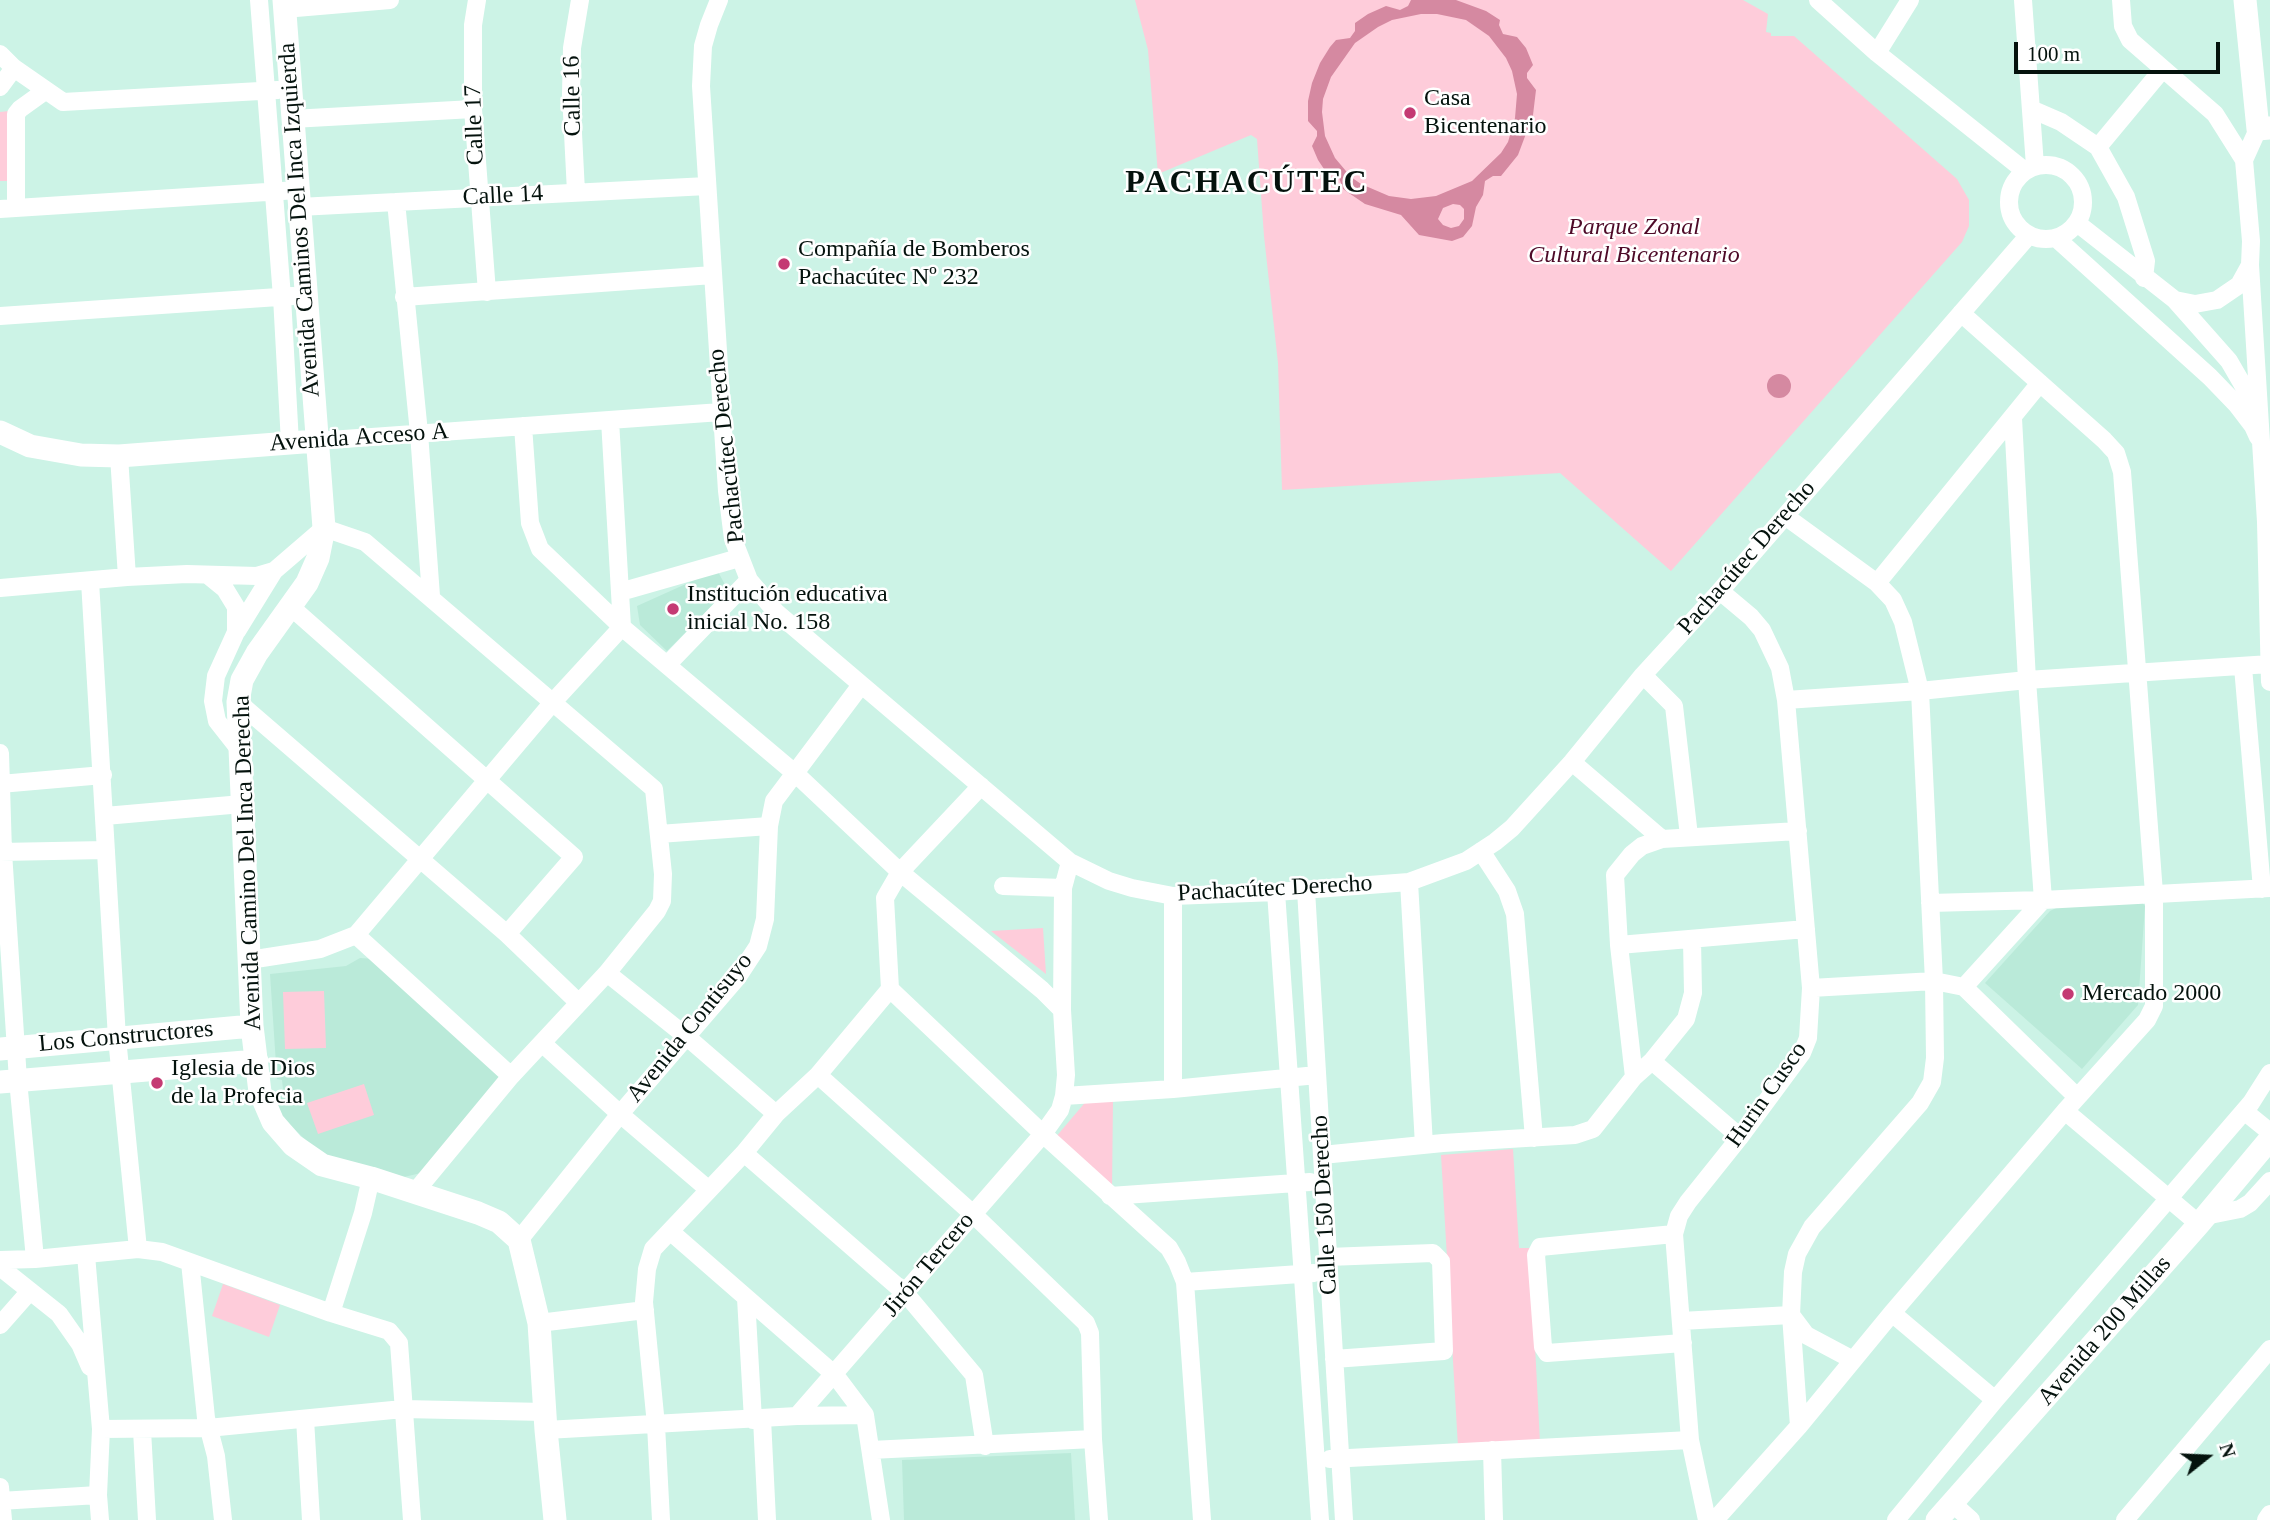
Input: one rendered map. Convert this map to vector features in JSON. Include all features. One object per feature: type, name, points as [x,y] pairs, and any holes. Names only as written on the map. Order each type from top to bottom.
[{"type":"main road","points":[[2245,0],[2264,128]]},
{"type":"main road","name":"Avenida Caminos Del Inca Izquierda","points":[[284,5],[279,90],[292,119],[298,199],[294,296],[316,441]]},
{"type":"main road","name":"Avenida Acceso A","points":[[0,432],[30,446],[81,455],[119,456],[316,441]]},
{"type":"main road","name":"Avenida Camino Del Inca Derecha","points":[[316,441],[324,528],[318,558],[307,583],[257,653],[242,680],[238,702],[249,960],[260,1093],[273,1122],[293,1145],[323,1165],[478,1213],[499,1222],[519,1240]]},
{"type":"main road","name":"Los Constructores","points":[[8,1048],[253,1026]]},
{"type":"main road","name":"Los Constructores","points":[[9,1081],[257,1061]]},
{"type":"main road","name":"Avenida 200 Millas","points":[[1944,1512],[2202,1220],[2270,1139]]},
{"type":"main road","points":[[519,1240],[539,1323],[555,1520]]},
{"type":"street","points":[[260,0],[279,90],[273,192],[294,296],[290,443]]},
{"type":"street","points":[[284,5],[390,0]]},
{"type":"street","name":"Calle 17","points":[[477,0],[473,25],[473,109],[487,292]]},
{"type":"street","name":"Calle 16","points":[[576,192],[571,94],[572,48],[580,0]]},
{"type":"street","name":"Pachacútec Derecho","points":[[719,0],[709,24],[702,59],[701,86],[730,522],[739,558],[749,580],[776,612],[1070,862],[1109,881],[1173,896],[1276,892],[1409,882],[1443,871],[1481,851],[1512,828],[2029,235]]},
{"type":"street","points":[[1818,0],[1877,53],[2030,169]]},
{"type":"street","points":[[1877,53],[1910,0]]},
{"type":"street","points":[[2023,0],[2031,108],[2030,169]]},
{"type":"street","points":[[1786,700],[1920,691],[2027,680],[2243,667],[2269,670],[2268,527],[2244,160],[2215,114],[2130,40],[2123,26],[2121,0]]},
{"type":"street","points":[[0,54],[14,68],[63,102],[279,90]]},
{"type":"street","points":[[0,87],[14,68]]},
{"type":"street","points":[[2098,147],[2162,70]]},
{"type":"street","points":[[8,208],[16,114],[45,91]]},
{"type":"street","points":[[2031,108],[2061,122],[2098,147],[2126,197],[2146,261],[2144,278]]},
{"type":"street","points":[[292,119],[473,109]]},
{"type":"street","points":[[2244,160],[2264,128]]},
{"type":"street","points":[[2056,166],[2073,176],[2083,193],[2082,214],[2077,223],[2071,230],[2056,238],[2029,235],[2020,229],[2010,210],[2012,188],[2030,169],[2056,166]]},
{"type":"street","name":"Calle 14","points":[[8,208],[273,192],[298,199],[396,202],[707,186]]},
{"type":"street","points":[[396,202],[419,433],[431,596]]},
{"type":"street","points":[[2077,223],[2175,300],[2229,361],[2259,413]]},
{"type":"street","points":[[2056,238],[2210,377],[2253,426],[2261,443]]},
{"type":"street","points":[[2175,300],[2195,304],[2217,300],[2239,285],[2250,265]]},
{"type":"street","points":[[404,298],[713,275]]},
{"type":"street","points":[[0,315],[294,296]]},
{"type":"street","points":[[1715,1520],[1800,1426],[1892,1313],[2077,1097],[2147,1020],[2154,1006],[2154,893],[2122,472],[2116,453],[2104,440],[1961,313]]},
{"type":"street","points":[[1877,583],[2040,383]]},
{"type":"street","name":"Avenida Acceso A","points":[[316,441],[721,412]]},
{"type":"street","points":[[1964,987],[2043,900],[2027,680],[2013,418]]},
{"type":"street","points":[[249,960],[320,949],[356,935],[553,702],[622,627],[610,420]]},
{"type":"street","points":[[523,426],[530,523],[540,549],[622,627],[796,774],[900,872],[1042,990],[1062,1010]]},
{"type":"street","points":[[119,456],[127,577]]},
{"type":"street","points":[[1785,516],[1877,583],[1893,600],[1903,622],[1920,691],[1934,981],[1935,1058],[1932,1082],[1920,1103],[1802,1242],[1793,1272],[1791,1315],[1800,1426]]},
{"type":"street","points":[[239,749],[218,721],[213,701],[216,676],[236,632],[274,571],[324,528],[365,542],[654,789],[663,874],[662,901],[657,911],[607,973],[511,1076],[415,1192]]},
{"type":"street","points":[[620,592],[739,558]]},
{"type":"street","points":[[0,588],[187,574],[257,576],[274,571]]},
{"type":"street","points":[[209,576],[225,589],[236,607],[236,632]]},
{"type":"street","points":[[667,665],[749,580]]},
{"type":"street","points":[[90,581],[119,1073],[138,1249]]},
{"type":"street","name":"Hurin Cusco","points":[[1707,1520],[1690,1440],[1674,1234],[1679,1216],[1688,1202],[1802,1052],[1808,1038],[1811,988],[1786,700],[1780,668],[1767,638],[1751,617],[1720,591]]},
{"type":"street","points":[[291,607],[573,857],[508,934]]},
{"type":"street","points":[[1930,903],[2266,888],[2243,667]]},
{"type":"street","points":[[1643,675],[1674,706],[1689,836]]},
{"type":"street","name":"Avenida Contisuyo","points":[[519,1240],[620,1114],[737,978],[758,946],[765,919],[769,826],[774,801],[861,685]]},
{"type":"street","points":[[238,702],[508,934],[579,1003]]},
{"type":"street","points":[[0,753],[9,1081],[35,1259]]},
{"type":"street","points":[[1572,762],[1662,839]]},
{"type":"street","points":[[1,784],[103,775]]},
{"type":"street","points":[[661,1520],[656,1424],[645,1310],[647,1269],[653,1249],[744,1153],[776,1114],[818,1075],[890,989],[885,898],[900,872],[981,786]]},
{"type":"street","points":[[105,817],[242,804]]},
{"type":"street","points":[[659,834],[769,826]]},
{"type":"street","points":[[1634,1077],[1619,944],[1615,875],[1642,846],[1662,839],[1798,831]]},
{"type":"street","points":[[1,852],[106,850]]},
{"type":"street","points":[[1481,851],[1507,891],[1515,914],[1534,1138]]},
{"type":"street","name":"Jirón Tercero","points":[[797,1416],[1043,1135],[1060,1110],[1066,1074],[1062,1010],[1063,888],[1070,862]]},
{"type":"street","points":[[1409,882],[1424,1145]]},
{"type":"street","points":[[1003,886],[1063,888]]},
{"type":"street","name":"Calle 150 Derecho","points":[[1306,890],[1344,1520]]},
{"type":"street","name":"Calle 150 Derecho","points":[[1276,892],[1320,1520]]},
{"type":"street","points":[[1173,896],[1173,1089]]},
{"type":"street","points":[[1619,944],[1806,929]]},
{"type":"street","points":[[356,935],[511,1076]]},
{"type":"street","points":[[1322,1155],[1576,1135],[1593,1129],[1634,1077],[1686,1019],[1693,993],[1692,939]]},
{"type":"street","points":[[607,973],[687,1037],[776,1114]]},
{"type":"street","points":[[1811,988],[1934,981],[1964,987],[2077,1097]]},
{"type":"street","points":[[890,989],[1043,1135],[1169,1248],[1185,1282],[1202,1520]]},
{"type":"street","points":[[542,1043],[709,1190]]},
{"type":"street","points":[[1652,1060],[1740,1137]]},
{"type":"street","points":[[1896,1520],[1995,1400],[2244,1111],[2270,1073]]},
{"type":"street","points":[[1064,1096],[1173,1089],[1317,1074]]},
{"type":"street","points":[[818,1075],[973,1214],[1086,1323],[1090,1333],[1099,1520]]},
{"type":"street","points":[[2065,1111],[2169,1199],[2202,1220],[2240,1209],[2250,1203],[2270,1181]]},
{"type":"street","points":[[2244,1111],[2270,1132]]},
{"type":"street","points":[[744,1153],[906,1294],[974,1375],[985,1446]]},
{"type":"street","points":[[331,1313],[363,1213],[371,1178]]},
{"type":"street","points":[[1111,1196],[1324,1181]]},
{"type":"street","points":[[671,1232],[835,1375],[865,1415],[881,1520]]},
{"type":"street","points":[[1674,1234],[1540,1247],[1536,1255],[1543,1347],[1547,1353],[1683,1343]]},
{"type":"street","points":[[0,1260],[138,1249],[162,1252],[389,1331],[399,1343],[412,1520]]},
{"type":"street","points":[[1185,1282],[1303,1274],[1328,1265],[1433,1253],[1441,1261],[1444,1352],[1334,1359]]},
{"type":"street","points":[[86,1255],[101,1429],[98,1495],[100,1520]]},
{"type":"street","points":[[190,1262],[208,1428],[216,1456],[223,1520]]},
{"type":"street","points":[[0,1267],[59,1314],[80,1344],[96,1380]]},
{"type":"street","points":[[0,1325],[30,1291]]},
{"type":"street","points":[[746,1298],[767,1520]]},
{"type":"street","points":[[539,1323],[645,1310]]},
{"type":"street","points":[[1892,1313],[1995,1400]]},
{"type":"street","points":[[1681,1321],[1791,1315]]},
{"type":"street","points":[[1791,1315],[1806,1335],[1853,1360]]},
{"type":"street","points":[[2125,1520],[2270,1349]]},
{"type":"street","points":[[101,1429],[208,1428],[403,1409],[545,1421],[656,1424],[865,1415]]},
{"type":"street","points":[[305,1419],[310,1520]]},
{"type":"street","points":[[142,1430],[148,1520]]},
{"type":"street","points":[[871,1451],[1093,1439]]},
{"type":"street","points":[[1316,1460],[1690,1440]]},
{"type":"street","points":[[1492,1450],[1494,1520]]},
{"type":"street","points":[[3,1520],[0,1496],[98,1495]]},
{"type":"street","points":[[1944,1512],[1970,1520]]},
{"type":"street","points":[[2266,1520],[2270,1514]]},
{"type":"shaded area","points":[[1411,0],[1456,0],[1486,11],[1500,20],[1503,34],[1517,37],[1526,48],[1533,65],[1527,78],[1536,90],[1533,115],[1518,155],[1501,176],[1493,176],[1485,181],[1472,226],[1463,237],[1452,241],[1419,235],[1401,215],[1365,204],[1343,189],[1338,175],[1326,172],[1312,146],[1317,131],[1308,121],[1308,101],[1320,63],[1330,47],[1336,40],[1350,38],[1355,31],[1355,23],[1368,14],[1386,6],[1400,10],[1408,6]],"holes":[[[1421,14],[1437,14],[1466,20],[1489,36],[1506,58],[1517,94],[1515,118],[1508,142],[1501,153],[1472,181],[1436,196],[1411,199],[1389,196],[1351,177],[1335,158],[1325,136],[1322,112],[1323,99],[1331,77],[1355,43],[1392,20]],[[1453,204],[1464,209],[1464,219],[1459,226],[1451,228],[1438,219],[1443,208]]]},
{"type":"shaded area","points":[[1774,374],[1784,374],[1791,381],[1791,391],[1784,398],[1774,398],[1767,391],[1767,381]]},
{"type":"shaded area","name":"Institución educativa inicial No. 158","points":[[717,570],[728,590],[667,651],[640,625],[637,606]]},
{"type":"shaded area","name":"Mercado 2000","points":[[2141,901],[2145,906],[2138,1005],[2082,1069],[1985,983],[2050,911],[2058,907]]},
{"type":"shaded area","points":[[360,958],[377,959],[440,1013],[503,1081],[421,1173],[404,1177],[323,1157],[276,1111],[278,1092],[283,1089],[282,1080],[277,1079],[270,974],[346,966]]},
{"type":"shaded area","points":[[1071,1453],[1075,1520],[904,1520],[902,1460]]},
{"type":"green space","name":"Parque Zonal Cultural Bicentenario","points":[[1135,0],[1743,0],[1768,14],[1766,32],[1771,33],[1771,36],[1794,36],[1957,179],[1969,200],[1969,226],[1962,242],[1671,571],[1560,473],[1282,490],[1278,363],[1257,139],[1251,135],[1158,174],[1148,50]]},
{"type":"green space","points":[[9,111],[8,181],[0,181],[0,112]]},
{"type":"green space","points":[[1043,928],[1046,974],[991,931]]},
{"type":"green space","points":[[324,991],[326,1048],[285,1049],[283,992]]},
{"type":"green space","points":[[364,1084],[374,1115],[318,1134],[307,1103]]},
{"type":"green space","points":[[1113,1098],[1112,1192],[1055,1138],[1088,1099]]},
{"type":"green space","points":[[1513,1149],[1519,1248],[1530,1248],[1540,1443],[1458,1447],[1441,1155]]},
{"type":"green space","points":[[223,1284],[280,1305],[269,1337],[212,1316]]},
{"type":"place","name":"Casa Bicentenario","points":[[1410,113]]},
{"type":"place","name":"Compañía de Bomberos Pachacútec Nº 232","points":[[784,264]]},
{"type":"place","name":"Institución educativa inicial No. 158","points":[[673,609]]},
{"type":"place","name":"Mercado 2000","points":[[2068,994]]},
{"type":"place","name":"Iglesia de Dios de la Profecia","points":[[157,1083]]},
{"type":"district","name":"PACHACÚTEC","points":[[1247,184]]}]
